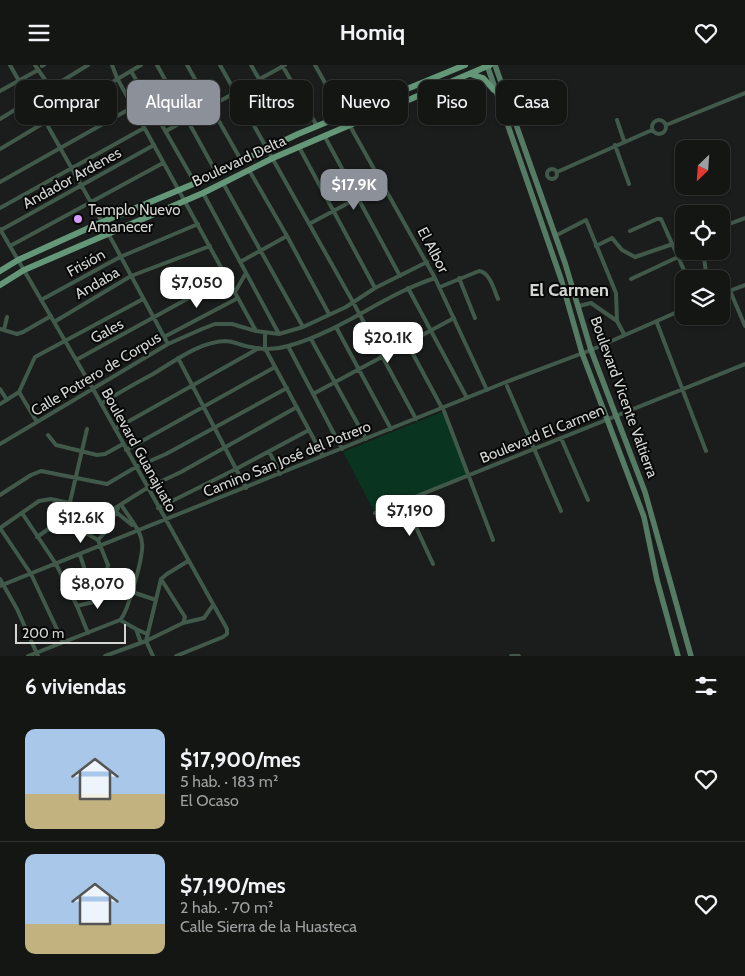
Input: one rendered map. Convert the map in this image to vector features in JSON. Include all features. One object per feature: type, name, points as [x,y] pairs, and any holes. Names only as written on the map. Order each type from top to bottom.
[{"type":"main road","name":"Boulevard Delta","points":[[408,88],[465,65]]},
{"type":"main road","name":"Boulevard Delta","points":[[408,101],[488,65]]},
{"type":"main road","name":"Boulevard Vicente Valtierra","points":[[488,65],[494,90],[561,279],[582,353],[644,517],[654,570],[678,656]]},
{"type":"main road","name":"Boulevard Vicente Valtierra","points":[[495,65],[579,306],[591,350],[652,517],[691,656]]},
{"type":"main road","points":[[469,73],[483,78],[494,90]]},
{"type":"main road","name":"Boulevard Delta","points":[[0,271],[18,260],[195,183],[323,123]]},
{"type":"main road","name":"Boulevard Delta","points":[[0,285],[24,270],[203,193],[273,158],[350,126]]},
{"type":"street","points":[[10,65],[18,80]]},
{"type":"street","points":[[34,65],[45,80]]},
{"type":"street","points":[[64,80],[88,65]]},
{"type":"street","points":[[112,65],[127,95]]},
{"type":"street","points":[[115,80],[141,65]]},
{"type":"street","points":[[157,65],[165,80]]},
{"type":"street","points":[[187,65],[196,80]]},
{"type":"street","points":[[220,65],[230,85]]},
{"type":"street","points":[[251,65],[259,79],[284,65],[317,126]]},
{"type":"street","points":[[315,65],[323,80]]},
{"type":"street","points":[[21,80],[38,70]]},
{"type":"street","points":[[132,71],[195,183]]},
{"type":"street","points":[[0,91],[15,83]]},
{"type":"street","points":[[666,125],[745,93]]},
{"type":"street","points":[[0,119],[15,110]]},
{"type":"street","points":[[0,182],[127,110]]},
{"type":"street","points":[[616,120],[624,141]]},
{"type":"street","points":[[652,130],[653,123],[658,120],[666,125]]},
{"type":"street","points":[[220,123],[241,160]]},
{"type":"street","points":[[0,149],[39,125]]},
{"type":"street","points":[[48,125],[102,222]]},
{"type":"street","points":[[142,125],[256,331]]},
{"type":"street","points":[[166,131],[176,125]]},
{"type":"street","points":[[191,125],[216,173]]},
{"type":"street","points":[[253,125],[354,303],[416,419]]},
{"type":"street","points":[[652,130],[657,134],[663,133],[666,125]]},
{"type":"street","name":"El Albor","points":[[350,126],[440,287],[487,390]]},
{"type":"street","points":[[0,208],[144,128]]},
{"type":"street","points":[[557,172],[614,145],[652,130]]},
{"type":"street","points":[[325,137],[400,276]]},
{"type":"street","name":"Andador Ardenes","points":[[0,230],[154,145]]},
{"type":"street","points":[[614,145],[629,184]]},
{"type":"street","points":[[299,147],[375,288]]},
{"type":"street","points":[[10,246],[163,163]]},
{"type":"street","points":[[249,170],[329,314]]},
{"type":"street","points":[[223,183],[303,327]]},
{"type":"street","points":[[309,224],[382,185]]},
{"type":"street","points":[[203,193],[279,334]]},
{"type":"street","points":[[730,224],[745,218]]},
{"type":"street","points":[[630,231],[660,219],[675,249]]},
{"type":"street","points":[[555,236],[586,220],[616,293],[617,321],[624,334]]},
{"type":"street","name":"Frisión","points":[[41,300],[120,257],[198,224]]},
{"type":"street","name":"Boulevard Guanajuato","points":[[0,230],[94,391],[228,631],[223,637],[176,656]]},
{"type":"street","points":[[108,233],[168,344]]},
{"type":"street","points":[[240,262],[287,236]]},
{"type":"street","points":[[596,246],[612,238],[616,246],[622,251],[636,257],[673,244]]},
{"type":"street","name":"Andaba","points":[[54,321],[131,276],[210,246]]},
{"type":"street","points":[[631,279],[675,258]]},
{"type":"street","name":"Calle Potrero de Corpus","points":[[0,444],[94,391],[168,344],[215,324],[232,325],[265,333],[279,334],[303,327],[346,307],[375,288],[427,263]]},
{"type":"street","points":[[440,287],[479,271],[487,275],[498,299]]},
{"type":"street","points":[[235,292],[246,273]]},
{"type":"street","name":"Gales","points":[[76,360],[227,277]]},
{"type":"street","points":[[101,404],[178,359],[206,345],[231,341],[264,349],[288,347],[311,339],[408,288],[435,278]]},
{"type":"street","points":[[459,279],[476,318]]},
{"type":"street","points":[[730,291],[745,285]]},
{"type":"street","points":[[408,288],[467,398]]},
{"type":"street","points":[[731,293],[745,327]]},
{"type":"street","points":[[164,337],[238,298]]},
{"type":"street","points":[[0,405],[19,392],[33,359],[64,340],[143,299]]},
{"type":"street","points":[[579,306],[591,303],[617,321]]},
{"type":"street","name":"Camino San José del Potrero","points":[[2,585],[416,419],[443,410],[467,398],[591,350],[675,313]]},
{"type":"street","points":[[8,317],[2,329],[17,334],[51,317]]},
{"type":"street","points":[[313,394],[454,318]]},
{"type":"street","points":[[658,323],[706,451]]},
{"type":"street","points":[[336,327],[391,429]]},
{"type":"street","points":[[265,333],[264,349],[323,456]]},
{"type":"street","points":[[311,339],[366,439]]},
{"type":"street","points":[[407,343],[443,410],[493,539]]},
{"type":"street","points":[[288,347],[342,449]]},
{"type":"street","points":[[115,429],[192,385],[264,349]]},
{"type":"street","points":[[178,359],[246,487]]},
{"type":"street","name":"Boulevard El Carmen","points":[[375,513],[745,364]]},
{"type":"street","points":[[126,450],[275,367]]},
{"type":"street","points":[[507,386],[561,511]]},
{"type":"street","points":[[0,495],[31,475],[41,471],[107,484],[287,388]]},
{"type":"street","points":[[0,389],[7,400]]},
{"type":"street","points":[[19,392],[38,422]]},
{"type":"street","points":[[63,642],[31,573],[0,528],[39,501],[51,499],[106,511],[118,509],[148,488],[225,448],[297,407]]},
{"type":"street","points":[[70,502],[87,429]]},
{"type":"street","points":[[158,508],[309,430]]},
{"type":"street","points":[[48,435],[56,445],[101,455],[123,444]]},
{"type":"street","points":[[561,438],[588,500]]},
{"type":"street","points":[[269,451],[280,474]]},
{"type":"street","points":[[404,501],[433,564]]},
{"type":"street","points":[[28,656],[120,621],[125,615],[142,545],[137,530],[118,509]]},
{"type":"street","points":[[118,509],[137,530]]},
{"type":"street","points":[[98,540],[107,530],[118,509]]},
{"type":"street","points":[[22,513],[56,564],[88,633]]},
{"type":"street","points":[[38,537],[47,530],[54,528],[86,533],[98,540],[101,545],[108,565],[102,594],[97,601],[77,606]]},
{"type":"street","points":[[80,555],[87,576]]},
{"type":"street","points":[[143,641],[147,634],[161,579],[188,561]]},
{"type":"street","points":[[0,579],[17,609],[37,654]]},
{"type":"street","points":[[161,579],[185,617],[183,623]]},
{"type":"street","points":[[132,592],[156,599]]},
{"type":"street","points":[[105,656],[183,623],[204,618],[213,605]]},
{"type":"street","points":[[120,621],[147,634]]},
{"type":"street","points":[[136,629],[153,656]]},
{"type":"street","points":[[511,656],[519,656]]},
{"type":"green space","points":[[444,411],[468,476],[375,513],[343,452]]},
{"type":"place","name":"Templo Nuevo Amanecer","points":[[78,219]]},
{"type":"district","name":"El Carmen","points":[[569,290]]}]
